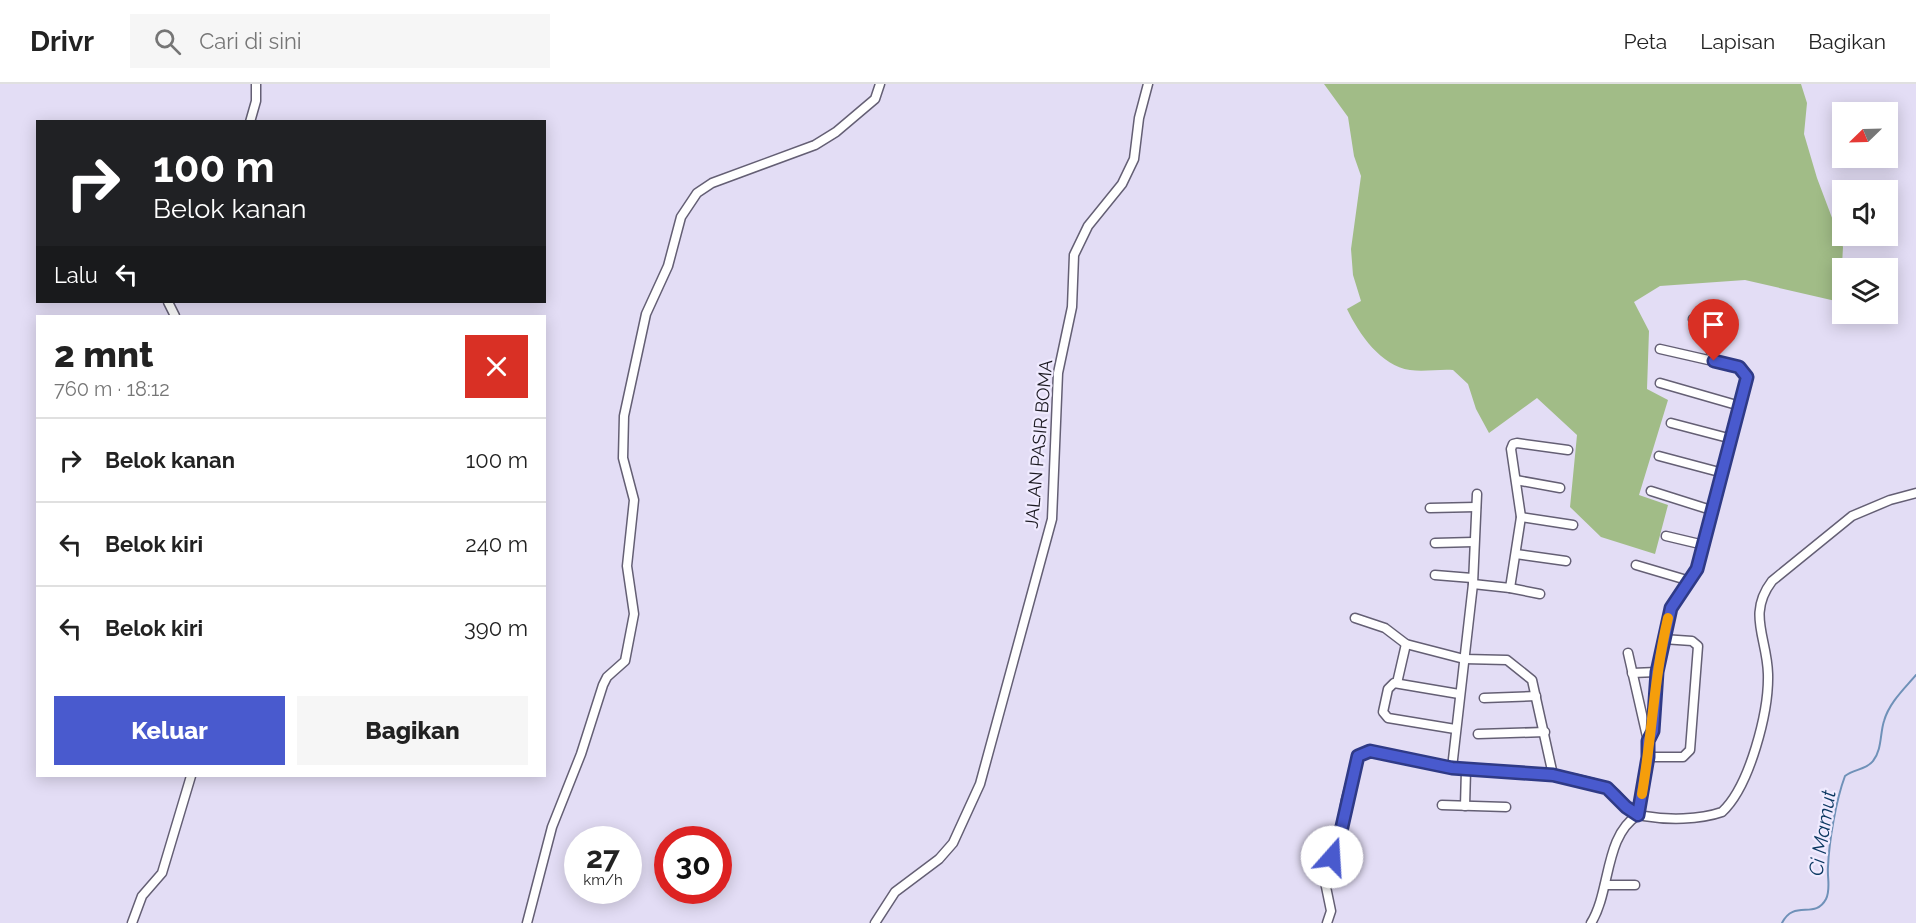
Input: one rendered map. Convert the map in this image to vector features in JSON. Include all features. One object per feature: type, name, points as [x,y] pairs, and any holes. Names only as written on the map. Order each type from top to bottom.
[{"type":"street","points":[[251,120],[256,101],[256,84]]},
{"type":"street","points":[[527,923],[552,827],[581,754],[603,685],[607,677],[625,661],[634,614],[627,567],[634,500],[623,458],[624,416],[646,314],[668,266],[681,217],[697,193],[712,183],[815,145],[829,137],[871,103],[880,84]]},
{"type":"street","name":"JALAN PASIR BOMA","points":[[875,923],[895,892],[939,859],[953,843],[980,784],[1052,519],[1059,373],[1072,307],[1074,255],[1088,226],[1122,184],[1134,159],[1139,118],[1148,84]]},
{"type":"street","points":[[1693,319],[1709,345],[1714,361]]},
{"type":"street","points":[[1648,741],[1653,731],[1657,672],[1671,608],[1690,581],[1704,545],[1711,510],[1732,439],[1746,374],[1739,367],[1660,349]]},
{"type":"street","points":[[1660,382],[1740,406]]},
{"type":"street","points":[[1671,423],[1732,439]]},
{"type":"street","points":[[1510,588],[1521,518],[1511,449],[1515,443],[1568,450]]},
{"type":"street","points":[[1659,456],[1723,473]]},
{"type":"street","points":[[1516,480],[1560,488]]},
{"type":"street","points":[[1651,491],[1711,510]]},
{"type":"street","points":[[1328,923],[1331,910],[1325,882],[1341,831],[1358,756],[1370,751],[1466,770],[1506,770],[1553,775],[1607,788],[1626,807],[1638,815],[1701,817],[1722,812],[1750,760],[1765,705],[1768,675],[1758,620],[1764,592],[1773,581],[1851,516],[1890,500],[1916,493]]},
{"type":"street","points":[[1452,768],[1473,581],[1473,542],[1477,495]]},
{"type":"street","points":[[1430,508],[1476,507]]},
{"type":"street","points":[[1521,518],[1573,525]]},
{"type":"street","points":[[1666,536],[1704,545]]},
{"type":"street","points":[[1435,543],[1473,542]]},
{"type":"street","points":[[1516,554],[1566,561]]},
{"type":"street","points":[[1636,565],[1690,581]]},
{"type":"street","points":[[1435,575],[1540,594]]},
{"type":"street","points":[[1354,618],[1386,628],[1406,644],[1464,660],[1507,660],[1529,676],[1545,732],[1553,775]]},
{"type":"street","points":[[1648,757],[1683,757],[1690,750],[1698,646],[1692,641],[1663,639]]},
{"type":"street","points":[[1397,683],[1406,644]]},
{"type":"street","points":[[1591,923],[1620,834],[1628,821],[1638,815],[1648,757],[1648,741],[1628,653]]},
{"type":"street","points":[[1632,673],[1657,672]]},
{"type":"street","points":[[1455,729],[1388,718],[1383,712],[1391,684],[1397,683],[1459,694]]},
{"type":"street","points":[[1484,698],[1536,696]]},
{"type":"street","points":[[1478,734],[1545,732]]},
{"type":"street","points":[[1465,806],[1466,770]]},
{"type":"street","points":[[132,923],[142,896],[162,873],[192,777]]},
{"type":"street","points":[[1442,805],[1506,807]]},
{"type":"street","points":[[1605,885],[1635,885]]},
{"type":"green space","points":[[1324,84],[1801,84],[1807,103],[1804,134],[1832,218],[1832,246],[1843,247],[1842,258],[1832,258],[1832,300],[1745,280],[1660,286],[1634,302],[1649,331],[1647,389],[1668,400],[1639,495],[1668,505],[1655,554],[1601,537],[1570,507],[1577,435],[1537,398],[1489,433],[1476,409],[1468,384],[1453,370],[1415,371],[1399,367],[1380,356],[1358,329],[1347,309],[1361,301],[1353,275],[1351,249],[1361,176],[1354,156],[1348,117]]},
{"type":"waterway","name":"Ci Mamut","points":[[1782,923],[1792,912],[1816,908],[1826,899],[1831,833],[1845,776],[1867,766],[1876,757],[1886,714],[1897,696],[1916,675]]},
{"type":"slow traffic","points":[[1642,794],[1648,741],[1653,731],[1659,657],[1668,618]]},
{"type":"route","points":[[1332,857],[1341,831],[1346,800],[1358,756],[1370,751],[1466,770],[1506,770],[1553,775],[1607,788],[1615,793],[1626,807],[1638,815],[1648,757],[1648,741],[1653,731],[1659,657],[1671,608],[1697,569],[1747,377],[1739,367],[1714,361]]}]
